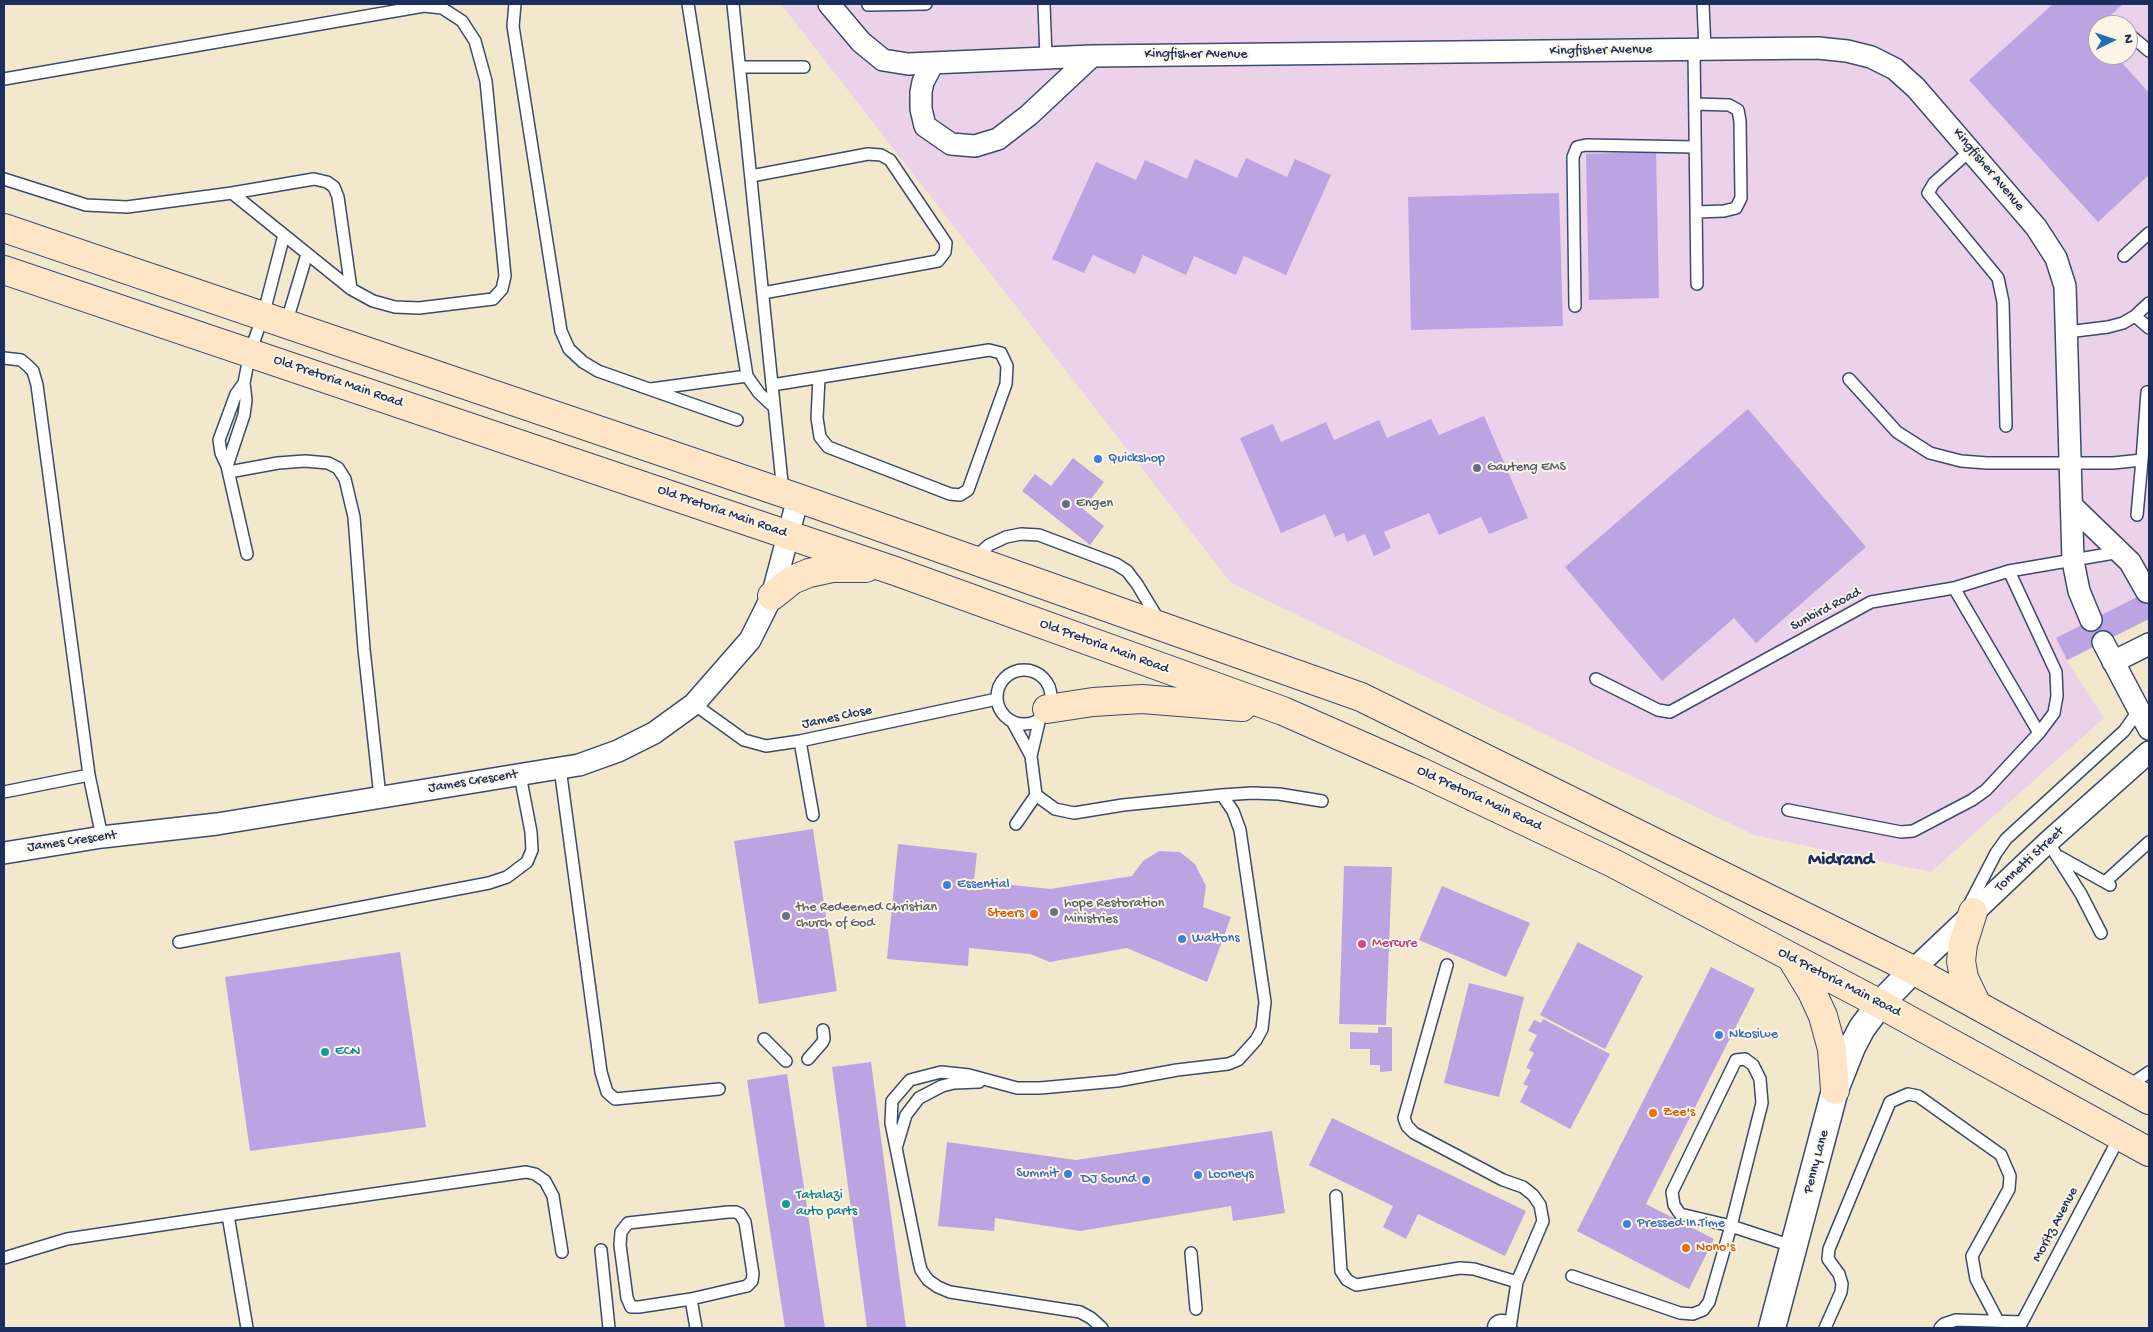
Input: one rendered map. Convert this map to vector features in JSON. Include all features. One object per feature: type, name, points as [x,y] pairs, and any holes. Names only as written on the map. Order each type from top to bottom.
[{"type":"main road","points":[[4,228],[790,496],[1361,697],[1913,970],[2138,1093]]},
{"type":"main road","name":"Old Pretoria Main Road","points":[[4,270],[788,534],[1283,712],[1419,771],[1613,863],[1880,1004],[2149,1152]]},
{"type":"main road","points":[[772,596],[792,580],[816,571],[849,567],[895,571]]},
{"type":"main road","points":[[1044,714],[1093,702],[1142,699],[1283,712]]},
{"type":"main road","points":[[1965,920],[1961,961],[1964,978],[1978,1005]]},
{"type":"main road","points":[[1792,959],[1812,992],[1822,1016],[1832,1049],[1836,1090]]},
{"type":"street","name":"Kingfisher Avenue","points":[[829,4],[837,16],[861,42],[883,60],[908,64],[1092,56],[1818,48],[1871,56],[1895,69],[1916,88],[2036,227],[2056,258],[2065,286],[2073,561],[2079,591],[2091,620]]},
{"type":"street","points":[[933,63],[923,82],[921,92],[925,126],[951,144],[975,146],[998,140],[1029,115],[1092,56]]},
{"type":"street","name":"James Crescent","points":[[4,853],[102,837],[217,824],[578,765],[636,742],[654,733],[694,704],[750,640],[772,596],[788,534],[790,496]]},
{"type":"street","points":[[2072,506],[2130,562],[2147,592]]},
{"type":"street","points":[[2103,642],[2149,729]]},
{"type":"street","points":[[2113,662],[2149,644]]},
{"type":"street","name":"Tonnetti Street","points":[[1913,970],[1965,920],[2053,849],[2149,752]]},
{"type":"street","name":"Penny Lane","points":[[1772,1322],[1795,1247],[1836,1090],[1852,1047],[1862,1028],[1880,1004],[1913,970]]},
{"type":"lane","points":[[516,4],[512,26],[561,331],[569,349],[583,362],[598,371],[737,420]]},
{"type":"lane","points":[[688,4],[748,376],[759,394],[774,407]]},
{"type":"lane","points":[[733,4],[774,407],[790,496]]},
{"type":"lane","points":[[868,5],[926,4]]},
{"type":"lane","points":[[1044,4],[1046,57]]},
{"type":"lane","points":[[1697,284],[1695,104],[1703,4]]},
{"type":"lane","points":[[4,79],[424,6],[442,8],[462,21],[475,41],[486,81],[504,276],[502,289],[493,299],[419,308],[395,307],[373,301],[351,289],[232,193]]},
{"type":"lane","points":[[2138,41],[2149,51]]},
{"type":"lane","points":[[740,68],[804,67]]},
{"type":"lane","points":[[1695,104],[1729,105],[1738,110],[1740,121],[1741,188],[1741,198],[1736,208],[1724,211],[1696,212]]},
{"type":"lane","points":[[1575,306],[1573,157],[1577,147],[1586,145],[1695,147]]},
{"type":"lane","points":[[1971,150],[1934,183],[1928,193],[1998,278],[2003,302],[2006,426]]},
{"type":"lane","points":[[751,176],[868,154],[881,155],[890,160],[946,244],[945,252],[938,261],[763,293]]},
{"type":"lane","points":[[4,179],[86,205],[127,207],[232,193],[314,179],[327,182],[334,187],[338,197],[351,289]]},
{"type":"lane","points":[[2124,256],[2149,234]]},
{"type":"lane","points":[[275,320],[284,235]]},
{"type":"lane","points":[[247,554],[228,469],[244,416],[246,400],[244,383],[250,352],[275,320],[307,254]]},
{"type":"lane","points":[[2067,332],[2108,327],[2123,323],[2135,316],[2149,303]]},
{"type":"lane","points":[[2135,316],[2149,328]]},
{"type":"lane","points":[[772,385],[989,350],[1001,353],[1007,366],[1006,384],[968,490],[960,495],[950,494],[828,447],[820,437],[817,418],[818,378]]},
{"type":"lane","points":[[4,358],[20,360],[28,366],[33,371],[37,385],[89,775],[102,837]]},
{"type":"lane","points":[[649,389],[748,376]]},
{"type":"lane","points":[[1849,379],[1897,432],[1930,453],[1961,461],[1986,463],[2113,463],[2142,460]]},
{"type":"lane","points":[[2137,515],[2147,392]]},
{"type":"lane","points":[[228,469],[305,461],[328,463],[338,468],[345,479],[354,517],[364,649],[380,797]]},
{"type":"lane","points":[[972,560],[988,545],[997,541],[1022,534],[1039,535],[1116,564],[1127,571],[1137,584],[1162,627]]},
{"type":"lane","name":"Sunbird Road","points":[[1596,679],[1658,710],[1670,712],[1871,602],[1954,588],[2009,571],[2120,552]]},
{"type":"lane","points":[[1788,810],[1901,832],[1913,831],[1972,800],[1986,790],[2039,733],[2054,713],[2057,696],[2056,672],[2009,571]]},
{"type":"lane","points":[[1954,588],[2039,733]]},
{"type":"lane","points":[[1031,756],[1051,697],[1049,688],[1039,674],[1031,671],[1022,669],[1006,676],[997,690],[997,699],[1004,716],[1012,721],[1026,724],[1044,714]]},
{"type":"lane","name":"James Close","points":[[694,704],[735,734],[755,744],[776,746],[997,699]]},
{"type":"lane","points":[[1965,920],[1996,853],[2006,838],[2124,731],[2139,710]]},
{"type":"lane","points":[[1012,721],[1031,756],[1036,795],[1016,824]]},
{"type":"lane","points":[[800,741],[812,815]]},
{"type":"lane","points":[[560,768],[601,1072],[607,1092],[615,1099],[719,1089]]},
{"type":"lane","points":[[4,792],[89,775]]},
{"type":"lane","points":[[179,942],[489,883],[507,877],[527,862],[532,850],[531,832],[520,775]]},
{"type":"lane","points":[[1036,795],[1055,809],[1074,813],[1123,805],[1252,793],[1279,794],[1322,801]]},
{"type":"lane","points":[[1102,1328],[1091,1318],[1080,1312],[950,1292],[928,1280],[921,1270],[919,1262],[896,1149],[891,1123],[892,1101],[910,1080],[932,1073],[952,1071],[991,1083],[1016,1088],[1065,1086],[1117,1081],[1177,1070],[1228,1064],[1238,1060],[1256,1040],[1262,1029],[1265,1002],[1240,830],[1232,811],[1222,795]]},
{"type":"lane","points":[[2053,849],[2108,884],[2149,842]]},
{"type":"lane","points":[[2053,849],[2082,894],[2101,933]]},
{"type":"lane","points":[[1447,965],[1404,1118],[1407,1126],[1414,1133],[1503,1180],[1523,1187],[1540,1205],[1543,1221],[1517,1282],[1510,1328]]},
{"type":"lane","points":[[808,1059],[822,1043],[824,1038],[823,1030]]},
{"type":"lane","points":[[764,1039],[786,1061]]},
{"type":"lane","points":[[1572,1276],[1680,1313],[1693,1314],[1703,1310],[1709,1302],[1731,1226],[1762,1103],[1760,1079],[1753,1065],[1745,1059],[1736,1060],[1672,1192],[1674,1205],[1680,1214],[1731,1226],[1795,1247]]},
{"type":"lane","points":[[2138,1093],[2149,1072]]},
{"type":"lane","points":[[896,1149],[906,1115],[919,1098],[935,1089],[954,1083],[991,1083]]},
{"type":"lane","points":[[1825,1328],[1842,1284],[1839,1274],[1828,1258],[1829,1249],[1890,1102],[1908,1094],[1918,1096],[2001,1155],[2010,1176],[2009,1189],[1972,1256],[1976,1279],[1998,1321]]},
{"type":"lane","name":"Moritz Avenue","points":[[2021,1325],[2120,1136]]},
{"type":"lane","points":[[4,1258],[67,1239],[526,1172],[535,1174],[545,1181],[553,1196],[562,1252]]},
{"type":"lane","points":[[1336,1196],[1341,1271],[1347,1280],[1356,1284],[1460,1268],[1474,1269],[1517,1282]]},
{"type":"lane","points":[[728,1212],[740,1214],[746,1222],[753,1274],[752,1280],[747,1286],[691,1299],[639,1307],[631,1306],[627,1298],[620,1245],[621,1232],[628,1222],[728,1212]]},
{"type":"lane","points":[[228,1215],[247,1328]]},
{"type":"lane","points":[[601,1250],[609,1328]]},
{"type":"lane","points":[[1191,1253],[1196,1309]]},
{"type":"lane","points":[[691,1299],[696,1328]]},
{"type":"lane","points":[[1940,1328],[1944,1324],[1956,1320],[1998,1321],[2021,1325]]},
{"type":"shaded area","points":[[781,4],[2149,4],[2149,619],[2067,661],[2104,718],[1931,872],[1754,835],[1231,583]]},
{"type":"building","points":[[2053,4],[2123,4],[2111,15],[2088,15],[2088,65],[2124,65],[2149,93],[2149,175],[2098,222],[1969,80]]},
{"type":"building","points":[[1656,152],[1659,298],[1589,300],[1586,154]]},
{"type":"building","points":[[1246,158],[1287,177],[1295,159],[1331,175],[1286,275],[1244,256],[1236,275],[1194,256],[1186,275],[1143,255],[1135,274],[1093,255],[1084,273],[1052,259],[1096,162],[1136,180],[1145,160],[1187,179],[1195,159],[1237,178]]},
{"type":"building","points":[[1559,193],[1563,326],[1411,330],[1408,197]]},
{"type":"building","points":[[1748,409],[1866,547],[1756,643],[1734,618],[1662,681],[1565,567]]},
{"type":"building","points":[[1484,416],[1528,518],[1489,534],[1481,517],[1439,535],[1429,513],[1384,532],[1391,548],[1374,556],[1365,534],[1347,542],[1344,533],[1335,537],[1325,514],[1281,533],[1240,438],[1273,424],[1281,442],[1326,422],[1334,440],[1379,420],[1387,438],[1431,419],[1439,435]]},
{"type":"building","points":[[1073,458],[1104,482],[1083,509],[1104,526],[1090,545],[1022,491],[1035,474],[1051,486]]},
{"type":"building","points":[[2149,591],[2149,619],[2067,660],[2056,638]]},
{"type":"building","name":"the Redeemed Christian church of God","points":[[813,829],[837,991],[759,1004],[734,841]]},
{"type":"building","name":"hope Restoration Ministries","points":[[898,844],[977,853],[974,881],[1050,889],[1132,876],[1143,861],[1159,851],[1180,852],[1195,864],[1206,886],[1203,907],[1231,917],[1207,982],[1127,948],[1050,962],[1030,954],[969,948],[968,966],[887,959]]},
{"type":"building","points":[[1344,866],[1392,867],[1386,1025],[1339,1024]]},
{"type":"building","points":[[1442,886],[1530,923],[1506,977],[1419,940]]},
{"type":"building","points":[[1578,942],[1643,976],[1605,1049],[1540,1015]]},
{"type":"building","name":"ECN","points":[[400,952],[426,1127],[250,1151],[225,977]]},
{"type":"building","points":[[1711,967],[1755,989],[1646,1204],[1714,1239],[1689,1289],[1577,1231]]},
{"type":"building","points":[[1469,983],[1524,997],[1499,1097],[1444,1083]]},
{"type":"building","points":[[1543,1019],[1610,1054],[1570,1129],[1520,1102],[1528,1086],[1523,1084],[1531,1070],[1526,1068],[1534,1053],[1529,1050],[1537,1035],[1528,1031],[1534,1020],[1541,1023]]},
{"type":"building","points":[[1378,1027],[1392,1027],[1392,1071],[1380,1072],[1380,1065],[1370,1065],[1370,1049],[1350,1049],[1350,1032],[1378,1033]]},
{"type":"building","points":[[871,1062],[906,1328],[867,1328],[832,1067]]},
{"type":"building","name":"Tatalazi auto parts","points":[[787,1074],[825,1328],[785,1328],[747,1080]]},
{"type":"building","points":[[1332,1118],[1526,1211],[1505,1256],[1418,1214],[1406,1239],[1383,1227],[1393,1206],[1309,1165]]},
{"type":"building","points":[[1272,1131],[1285,1213],[1233,1221],[1231,1206],[1080,1231],[995,1218],[994,1231],[938,1226],[947,1142],[1076,1160]]},
{"type":"place","name":"Quickshop","points":[[1098,459]]},
{"type":"place","name":"Gauteng EMS","points":[[1477,468]]},
{"type":"place","name":"Engen","points":[[1066,504]]},
{"type":"place","name":"Essential","points":[[947,885]]},
{"type":"place","name":"hope Restoration Ministries","points":[[1054,912]]},
{"type":"place","name":"Steers","points":[[1034,914]]},
{"type":"place","name":"the Redeemed Christian church of God","points":[[786,916]]},
{"type":"place","name":"Waltons","points":[[1182,939]]},
{"type":"place","name":"Mercure","points":[[1362,944]]},
{"type":"place","name":"Nkosiwe","points":[[1719,1035]]},
{"type":"place","name":"ECN","points":[[325,1052]]},
{"type":"place","name":"Zee's","points":[[1653,1113]]},
{"type":"place","name":"Summit","points":[[1068,1174]]},
{"type":"place","name":"Looneys","points":[[1198,1175]]},
{"type":"place","name":"DJ Sound","points":[[1146,1180]]},
{"type":"place","name":"Tatalazi auto parts","points":[[786,1204]]},
{"type":"place","name":"Pressed In Time","points":[[1627,1224]]},
{"type":"place","name":"Nono's","points":[[1686,1248]]},
{"type":"district","name":"Midrand","points":[[1841,861]]}]
